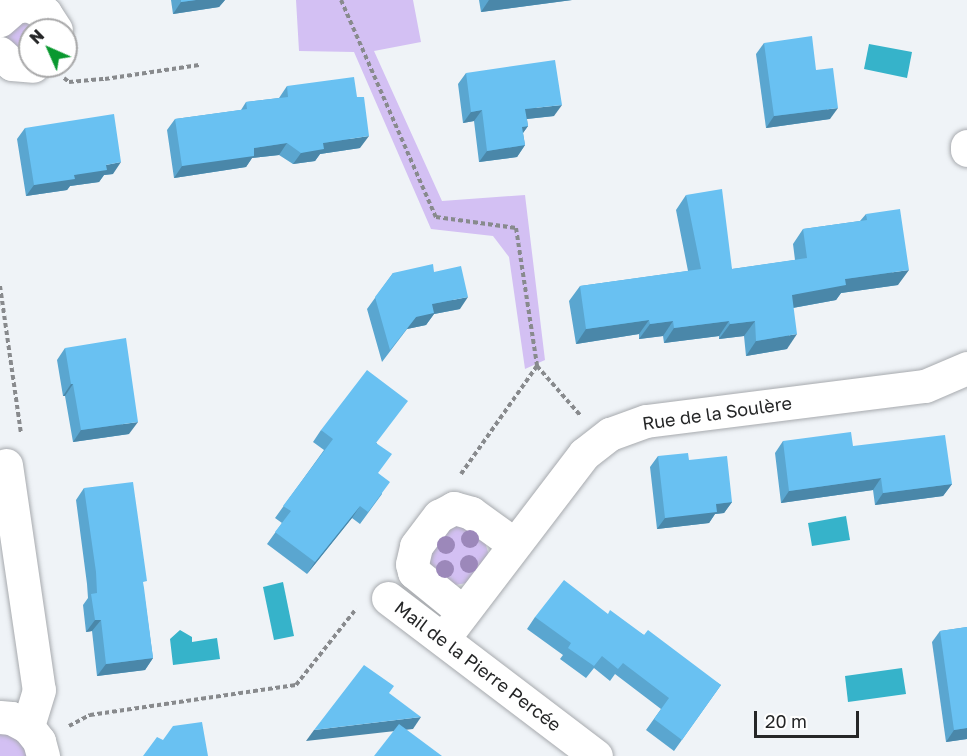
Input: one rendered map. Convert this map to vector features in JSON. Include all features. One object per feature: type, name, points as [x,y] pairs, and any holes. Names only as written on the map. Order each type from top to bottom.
[{"type":"street","points":[[0,20],[15,7],[28,5],[45,13],[48,18]]},
{"type":"street","points":[[0,53],[12,64],[18,65]]},
{"type":"street","name":"Rue de la Soulère","points":[[443,639],[584,454],[610,434],[646,421],[924,386],[967,368]]},
{"type":"street","points":[[6,465],[39,690],[27,735]]},
{"type":"street","points":[[464,612],[420,579],[412,564],[413,555],[422,539],[439,516],[454,508],[471,513],[514,544]]},
{"type":"street","name":"Mail de la Pierre Percée","points":[[374,601],[443,639],[596,756]]},
{"type":"path","points":[[341,0],[436,217],[516,228],[537,366],[588,424],[610,434]]},
{"type":"path","points":[[61,78],[69,82],[199,65]]},
{"type":"path","points":[[0,286],[2,320],[21,436],[17,452],[6,465]]},
{"type":"path","points":[[454,508],[453,485],[537,366]]},
{"type":"path","points":[[27,735],[90,715],[296,685],[374,601]]},
{"type":"shaded area","points":[[296,0],[413,0],[421,42],[374,51],[442,201],[525,195],[545,360],[525,369],[509,257],[493,236],[431,229],[354,52],[299,51]]},
{"type":"shaded area","points":[[18,16],[22,18],[18,18],[18,48],[4,37],[4,33]]},
{"type":"shaded area","points":[[458,522],[484,539],[488,552],[487,559],[467,583],[455,585],[429,568],[427,542]]},
{"type":"shaded area","points":[[0,730],[14,733],[30,756],[0,756]]},
{"type":"water","points":[[869,44],[912,52],[907,78],[864,69]]},
{"type":"water","points":[[846,516],[850,540],[812,546],[808,523]]},
{"type":"water","points":[[283,582],[294,636],[274,640],[263,587]]},
{"type":"water","points":[[180,630],[192,637],[192,642],[217,638],[220,659],[173,665],[170,639]]},
{"type":"water","points":[[902,668],[906,694],[848,702],[845,676]]},
{"type":"building","points":[[812,36],[816,70],[833,68],[838,108],[774,116],[764,43]]},
{"type":"building","points":[[555,60],[562,105],[525,109],[528,126],[522,127],[525,145],[487,151],[482,110],[471,112],[466,73]]},
{"type":"building","points":[[354,77],[357,97],[364,97],[369,136],[323,143],[324,149],[301,153],[287,143],[254,148],[254,156],[182,166],[175,119],[247,109],[246,102],[288,97],[287,86]]},
{"type":"building","points":[[114,114],[121,162],[106,165],[107,170],[74,175],[75,179],[34,185],[25,128]]},
{"type":"building","points":[[722,189],[732,269],[807,258],[803,229],[867,220],[866,214],[900,209],[909,270],[845,279],[846,285],[792,295],[797,334],[756,341],[755,321],[730,324],[729,321],[674,328],[673,321],[650,324],[649,320],[586,329],[580,286],[701,269],[686,195]]},
{"type":"building","points":[[433,264],[434,272],[461,266],[468,297],[432,304],[434,313],[416,317],[390,350],[375,297],[393,273]]},
{"type":"building","points":[[126,338],[138,422],[81,430],[65,348]]},
{"type":"building","points":[[367,370],[408,401],[376,443],[392,454],[378,473],[390,482],[368,512],[360,506],[315,562],[275,532],[291,511],[283,506],[333,439],[321,430]]},
{"type":"building","points":[[851,432],[853,446],[945,435],[952,484],[883,493],[881,478],[789,491],[783,441]]},
{"type":"building","points":[[688,453],[689,460],[727,456],[732,502],[716,504],[717,512],[665,518],[658,456]]},
{"type":"building","points":[[133,482],[147,581],[143,582],[153,658],[106,664],[101,620],[95,620],[91,594],[97,593],[96,572],[84,488]]},
{"type":"building","points":[[564,580],[608,614],[610,610],[644,635],[648,630],[721,685],[682,740],[654,719],[669,698],[623,663],[618,669],[602,656],[594,666],[568,648],[571,643],[535,617]]},
{"type":"building","points":[[967,627],[967,728],[954,730],[940,631]]},
{"type":"building","points":[[364,665],[394,686],[389,693],[421,717],[314,730]]},
{"type":"building","points":[[202,722],[208,756],[143,756],[157,737],[163,740],[173,726]]},
{"type":"building","points":[[399,724],[442,756],[374,756]]}]
